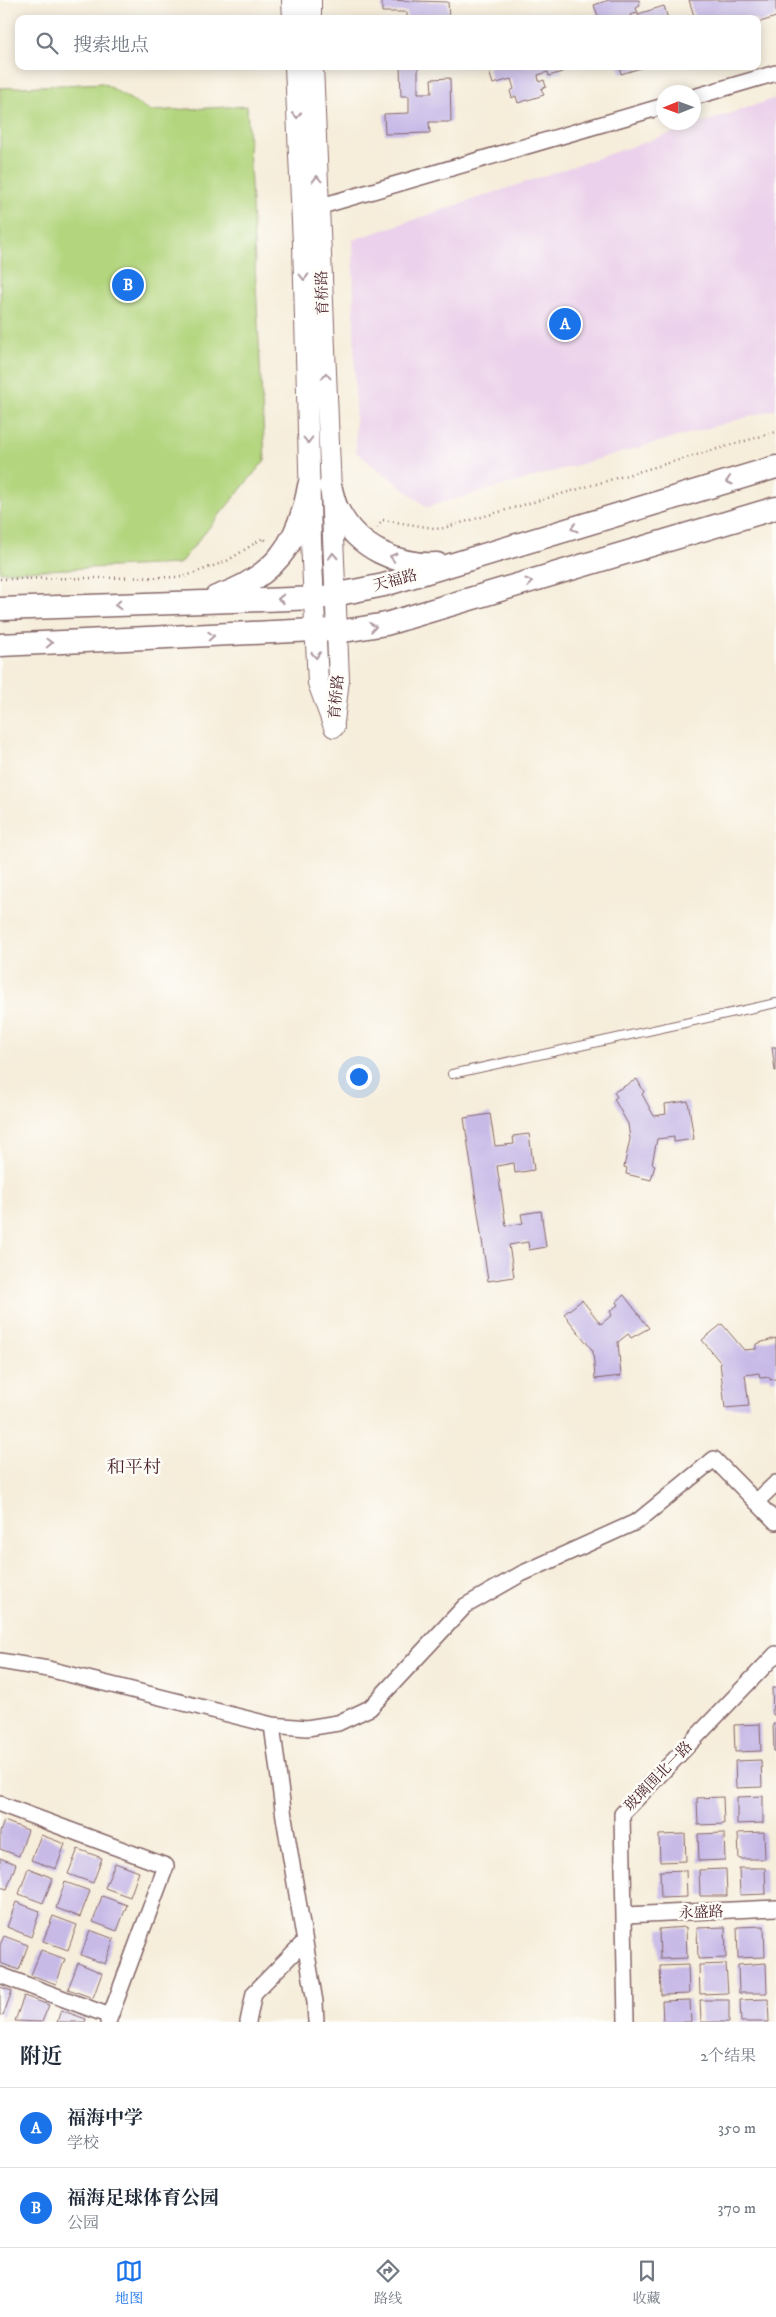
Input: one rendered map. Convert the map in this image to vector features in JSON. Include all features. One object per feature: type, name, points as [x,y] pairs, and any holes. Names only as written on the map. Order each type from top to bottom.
[{"type":"main road","name":"天福路","points":[[0,610],[324,596],[384,585],[776,467]]},
{"type":"main road","points":[[189,603],[239,589],[263,573],[282,553],[297,532],[305,512],[320,486],[350,529],[365,544],[383,554],[406,561],[429,564],[458,562]]},
{"type":"main road","points":[[0,645],[326,631],[386,624],[776,508]]},
{"type":"street","points":[[292,0],[293,15]]},
{"type":"street","points":[[311,0],[312,15]]},
{"type":"street","name":"育桥路","points":[[295,70],[303,244],[320,486]]},
{"type":"street","name":"育桥路","points":[[313,70],[318,207],[320,486],[326,631]]},
{"type":"street","points":[[701,95],[776,73]]},
{"type":"street","points":[[318,207],[656,108]]},
{"type":"street","points":[[0,1661],[48,1669],[272,1725],[307,1728],[330,1724],[370,1708],[465,1606],[521,1574],[638,1520],[714,1460],[776,1522]]},
{"type":"street","points":[[756,1502],[776,1483]]},
{"type":"street","name":"玻璃围北一路","points":[[626,2022],[622,1814],[776,1654]]},
{"type":"street","points":[[272,1725],[284,1817],[315,2002],[316,2022]]},
{"type":"street","points":[[0,1804],[166,1866],[109,2019],[0,1975]]},
{"type":"street","name":"永盛路","points":[[625,1915],[776,1908]]},
{"type":"street","points":[[248,2022],[254,1993],[305,1941]]},
{"type":"lane","points":[[452,1074],[776,1003]]},
{"type":"path","points":[[374,532],[383,520],[440,529],[776,432]]},
{"type":"path","points":[[0,579],[183,577],[227,561],[263,538],[271,545]]},
{"type":"shaded area","points":[[776,98],[776,409],[427,507],[356,452],[353,240],[681,130],[701,130],[701,123]]},
{"type":"green space","points":[[103,83],[150,111],[247,106],[265,460],[179,564],[0,572],[0,88]]},
{"type":"building","points":[[382,0],[448,2],[449,15],[407,15],[407,12],[382,12]]},
{"type":"building","points":[[609,0],[639,0],[640,6],[636,8],[638,13],[630,15],[598,15],[594,5]]},
{"type":"building","points":[[689,0],[776,0],[776,17],[761,22],[761,15],[694,15]]},
{"type":"building","points":[[664,6],[667,15],[638,15]]},
{"type":"building","points":[[400,70],[418,70],[418,93],[432,93],[431,79],[450,78],[451,122],[429,122],[430,133],[385,134],[384,114],[409,113],[409,96],[401,96]]},
{"type":"building","points":[[489,70],[561,70],[562,72],[549,76],[548,72],[538,75],[539,82],[544,80],[546,87],[541,89],[544,95],[518,103],[516,96],[512,98],[510,91],[514,89],[511,79],[493,84]]},
{"type":"building","points":[[620,70],[634,70],[621,74]]},
{"type":"building","points":[[772,1047],[776,1047],[776,1071],[775,1071]]},
{"type":"building","points":[[637,1079],[644,1092],[642,1094],[654,1116],[666,1114],[665,1104],[688,1101],[694,1139],[674,1142],[674,1137],[657,1139],[652,1164],[655,1165],[651,1180],[626,1174],[627,1168],[624,1167],[630,1139],[628,1124],[614,1099],[617,1097],[614,1092]]},
{"type":"building","points":[[490,1114],[495,1146],[514,1144],[513,1136],[529,1134],[534,1170],[515,1173],[514,1163],[497,1166],[506,1226],[523,1223],[521,1214],[541,1211],[546,1247],[529,1250],[528,1242],[509,1245],[514,1277],[488,1281],[464,1118]]},
{"type":"building","points":[[624,1295],[649,1328],[631,1338],[628,1334],[618,1342],[621,1376],[595,1379],[593,1351],[564,1314],[582,1300],[601,1324],[612,1315],[610,1311],[618,1305],[616,1302]]},
{"type":"building","points":[[722,1324],[744,1350],[756,1349],[756,1344],[776,1338],[776,1379],[770,1380],[770,1377],[760,1378],[759,1373],[745,1375],[749,1406],[725,1408],[720,1362],[702,1340]]},
{"type":"building","points":[[772,1688],[776,1688],[776,1715],[773,1715]]},
{"type":"building","points":[[760,1724],[761,1751],[735,1752],[734,1725]]},
{"type":"building","points":[[773,1724],[776,1724],[776,1751],[774,1751]]},
{"type":"building","points":[[761,1760],[762,1787],[736,1788],[735,1761]]},
{"type":"building","points":[[763,1796],[763,1823],[737,1824],[737,1797]]},
{"type":"building","points":[[723,1797],[724,1824],[698,1825],[697,1798]]},
{"type":"building","points":[[4,1821],[28,1830],[19,1856],[0,1849],[0,1832]]},
{"type":"building","points":[[764,1832],[765,1859],[739,1859],[738,1833]]},
{"type":"building","points":[[724,1833],[725,1860],[699,1861],[698,1834]]},
{"type":"building","points":[[685,1834],[686,1861],[660,1862],[659,1835]]},
{"type":"building","points":[[41,1835],[65,1844],[56,1869],[31,1860]]},
{"type":"building","points":[[78,1849],[102,1858],[93,1883],[68,1874]]},
{"type":"building","points":[[0,1858],[16,1864],[7,1889],[0,1887]]},
{"type":"building","points":[[115,1863],[139,1872],[130,1897],[105,1888]]},
{"type":"building","points":[[28,1868],[53,1878],[43,1903],[19,1894]]},
{"type":"building","points":[[739,1868],[765,1868],[766,1894],[740,1895]]},
{"type":"building","points":[[726,1869],[727,1896],[700,1896],[699,1870]]},
{"type":"building","points":[[686,1870],[687,1897],[661,1898],[660,1871]]},
{"type":"building","points":[[65,1882],[90,1891],[80,1917],[56,1908]]},
{"type":"building","points":[[102,1896],[127,1905],[117,1931],[93,1922]]},
{"type":"building","points":[[16,1902],[40,1911],[31,1937],[7,1927]]},
{"type":"building","points":[[53,1916],[77,1925],[68,1950],[43,1941]]},
{"type":"building","points":[[764,1926],[765,1957],[738,1958],[737,1927]]},
{"type":"building","points":[[686,1927],[687,1958],[660,1959],[659,1929]]},
{"type":"building","points":[[725,1927],[726,1958],[698,1959],[697,1928]]},
{"type":"building","points":[[90,1930],[114,1939],[105,1964],[81,1955]]},
{"type":"building","points":[[4,1936],[28,1945],[19,1970],[0,1963],[0,1945]]},
{"type":"building","points":[[41,1950],[65,1959],[56,1984],[31,1975]]},
{"type":"building","points":[[78,1963],[102,1973],[93,1998],[68,1989]]},
{"type":"building","points":[[766,1963],[767,1993],[739,1993],[738,1965]]},
{"type":"building","points":[[726,1964],[728,1993],[700,1994],[699,1965]]},
{"type":"building","points":[[688,1965],[689,1994],[661,1995],[660,1966]]},
{"type":"building","points":[[0,1987],[12,1991],[3,2016],[0,2015]]},
{"type":"building","points":[[24,1996],[49,2005],[42,2022],[15,2021]]},
{"type":"building","points":[[768,1999],[769,2022],[741,2022],[740,2000]]},
{"type":"building","points":[[690,2000],[691,2022],[663,2022],[662,2001]]},
{"type":"building","points":[[700,2000],[729,2000],[729,2022],[701,2022]]},
{"type":"building","points":[[61,2010],[86,2019],[85,2022],[57,2022]]},
{"type":"place","name":"福海足球体育公园","points":[[128,285]]},
{"type":"place","name":"福海中学","points":[[565,324]]},
{"type":"district","name":"和平村","points":[[134,1467]]}]
